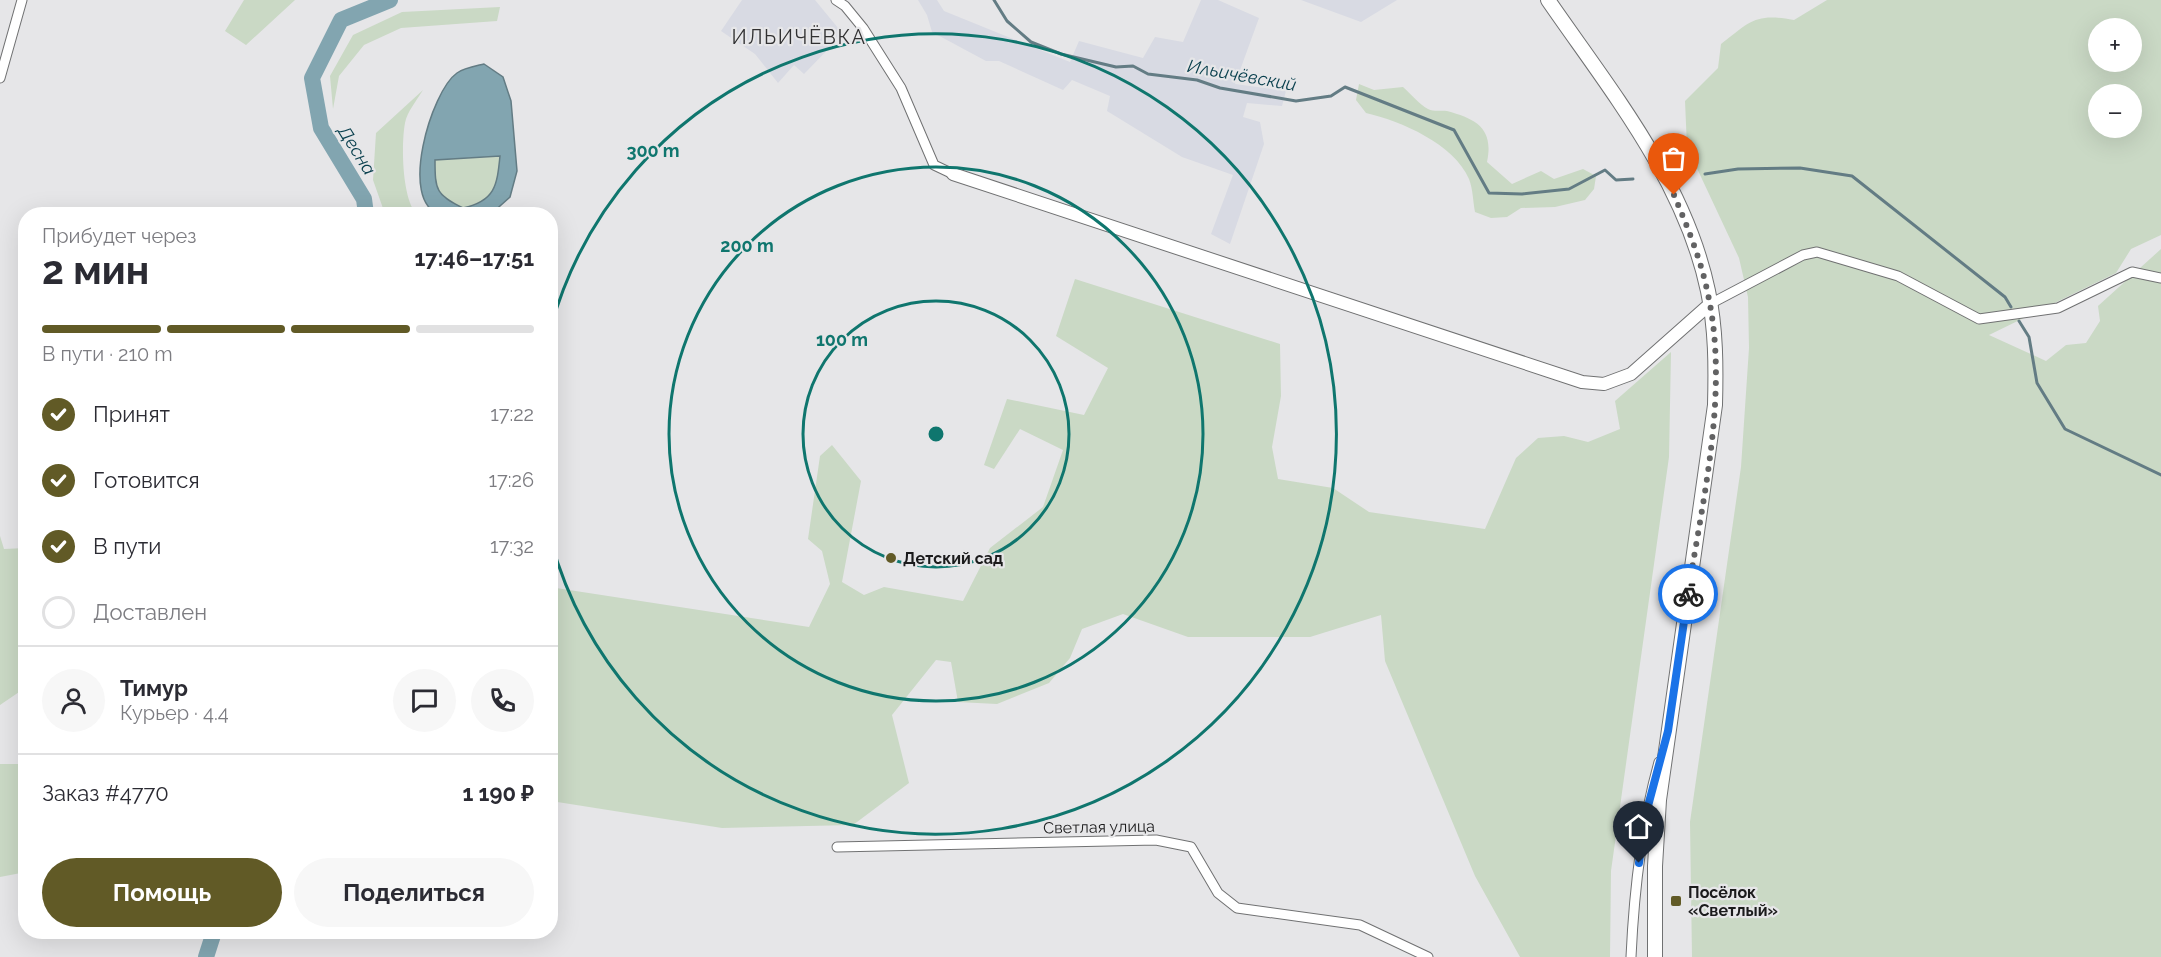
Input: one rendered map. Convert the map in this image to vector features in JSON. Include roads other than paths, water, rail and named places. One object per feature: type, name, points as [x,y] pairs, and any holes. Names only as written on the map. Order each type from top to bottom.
[{"type":"main road","points":[[1548,0],[1626,114],[1673,192],[1691,236],[1710,304],[1716,365],[1714,405],[1668,731],[1655,866],[1655,957]]},
{"type":"street","points":[[0,78],[22,0]]},
{"type":"street","points":[[836,0],[845,6],[863,28],[901,88],[934,165],[953,174],[1582,382],[1604,384],[1631,374],[1710,304],[1803,255],[1817,252],[1898,276],[1979,319],[2058,308],[2132,272],[2161,278]]},
{"type":"street","points":[[1631,957],[1633,904],[1644,821],[1668,731]]},
{"type":"street","name":"Светлая улица","points":[[837,848],[1156,840],[1191,847],[1218,893],[1237,908],[1360,925],[1428,957]]},
{"type":"water","points":[[484,64],[503,77],[511,101],[517,171],[510,197],[499,207],[467,207],[482,201],[492,191],[500,156],[435,160],[439,190],[447,199],[461,207],[430,207],[421,190],[420,169],[429,123],[437,101],[447,84],[457,73]]},
{"type":"waterway","name":"Десна","points":[[365,207],[364,199],[321,128],[312,78],[341,20],[390,0]]},
{"type":"waterway","name":"Ильичёвский","points":[[994,0],[1007,21],[1031,42],[1061,54],[1116,67],[1133,66],[1148,74],[1197,80],[1220,88],[1296,101],[1331,96],[1345,87],[1454,130],[1489,193],[1522,194],[1569,189],[1605,170],[1616,180],[1633,179]]},
{"type":"waterway","points":[[1705,174],[1738,169],[1800,168],[1852,176],[2005,297],[2011,307]]},
{"type":"waterway","points":[[2019,321],[2029,337],[2037,383],[2065,429],[2161,475]]},
{"type":"waterway","name":"Десна","points":[[206,957],[212,939]]},
{"type":"place","name":"Детский сад","points":[[891,558]]},
{"type":"place","name":"Посёлок «Светлый»","points":[[1676,901]]},
{"type":"district","name":"ИЛЬИЧЁВКА","points":[[799,37]]}]
